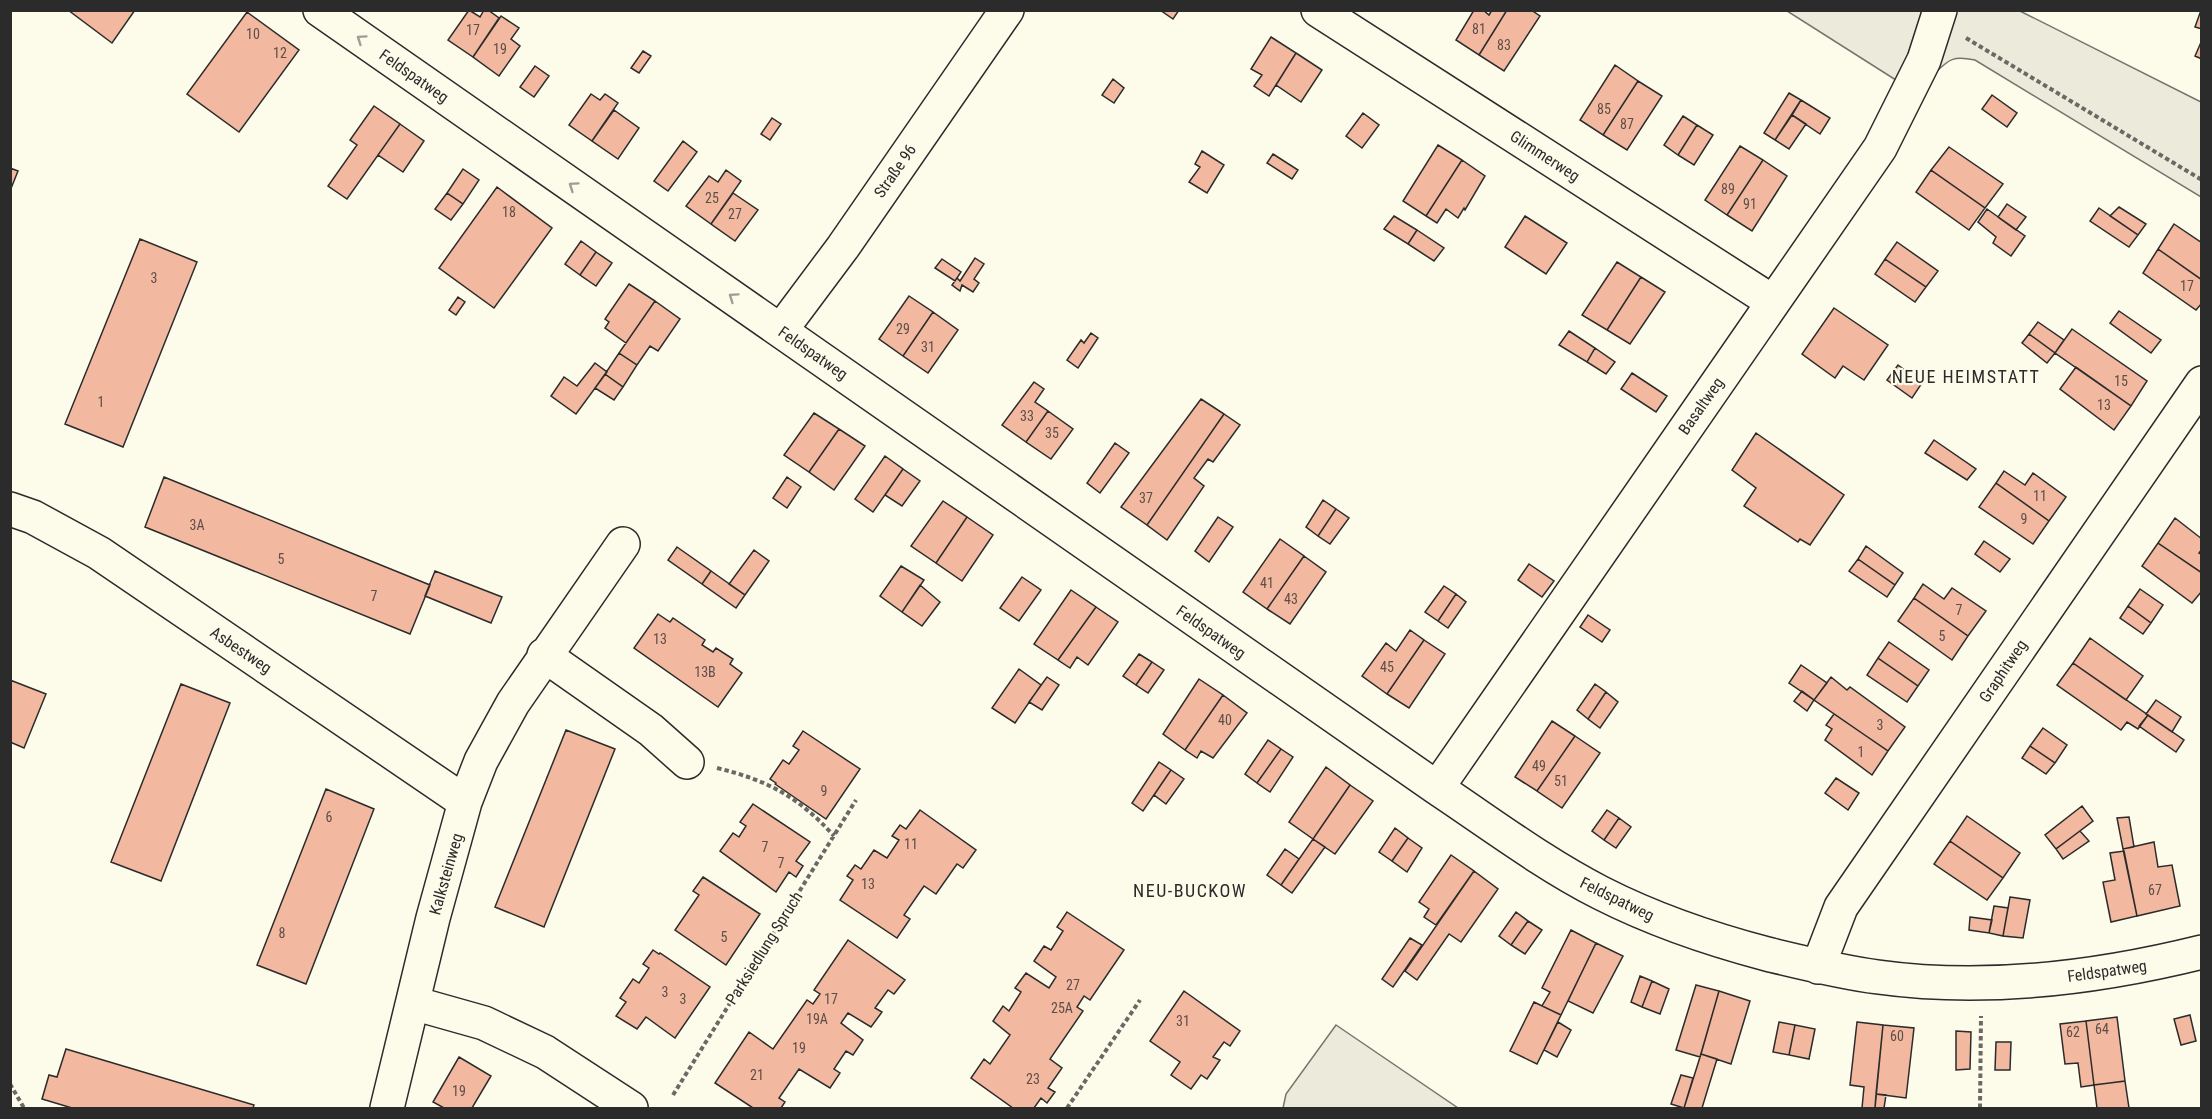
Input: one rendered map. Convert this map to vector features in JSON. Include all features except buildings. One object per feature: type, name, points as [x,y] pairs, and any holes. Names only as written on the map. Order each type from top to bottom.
[{"type":"street","name":"Feldspatweg","points":[[320,10],[1437,788],[1551,864],[1599,892],[1641,913],[1721,942],[1818,967],[1879,977],[1981,982],[2035,980],[2097,974],[2150,965],[2202,952]]},
{"type":"street","name":"Straße 96","points":[[782,330],[843,247],[1007,10]]},
{"type":"street","name":"Glimmerweg","points":[[1318,10],[1773,302]]},
{"type":"street","name":"Basaltweg","points":[[1437,788],[1880,148],[1924,60],[1938,16]]},
{"type":"street","name":"Graphitweg","points":[[1818,967],[1841,907],[2202,383]]},
{"type":"street","name":"Asbestweg","points":[[10,509],[33,517],[99,553],[465,802]]},
{"type":"street","name":"Kalksteinweg","points":[[387,1108],[433,918],[465,802],[481,761],[513,703],[544,655],[623,544]]},
{"type":"street","points":[[544,655],[699,764]]},
{"type":"street","points":[[413,1003],[484,1023],[529,1044],[631,1108]]},
{"type":"path","points":[[1938,16],[2202,180]]},
{"type":"path","points":[[699,764],[742,774],[769,784],[816,816],[834,836]]},
{"type":"path","name":"Parksiedlung Spruch","points":[[673,1095],[856,800]]},
{"type":"path","points":[[1980,1108],[1981,982]]},
{"type":"path","points":[[1067,1108],[1140,1000]]},
{"type":"path","points":[[10,1084],[24,1108]]},
{"type":"shaded area","points":[[1787,11],[1922,11],[1899,82]]},
{"type":"shaded area","points":[[1954,11],[2020,11],[2201,102],[2201,197],[1975,60],[1953,59],[1935,73]]},
{"type":"shaded area","points":[[1336,1025],[1458,1108],[1283,1108],[1286,1094]]},
{"type":"district","name":"NEUE HEIMSTATT","points":[[1966,376]]},
{"type":"district","name":"NEU-BUCKOW","points":[[1190,890]]}]
